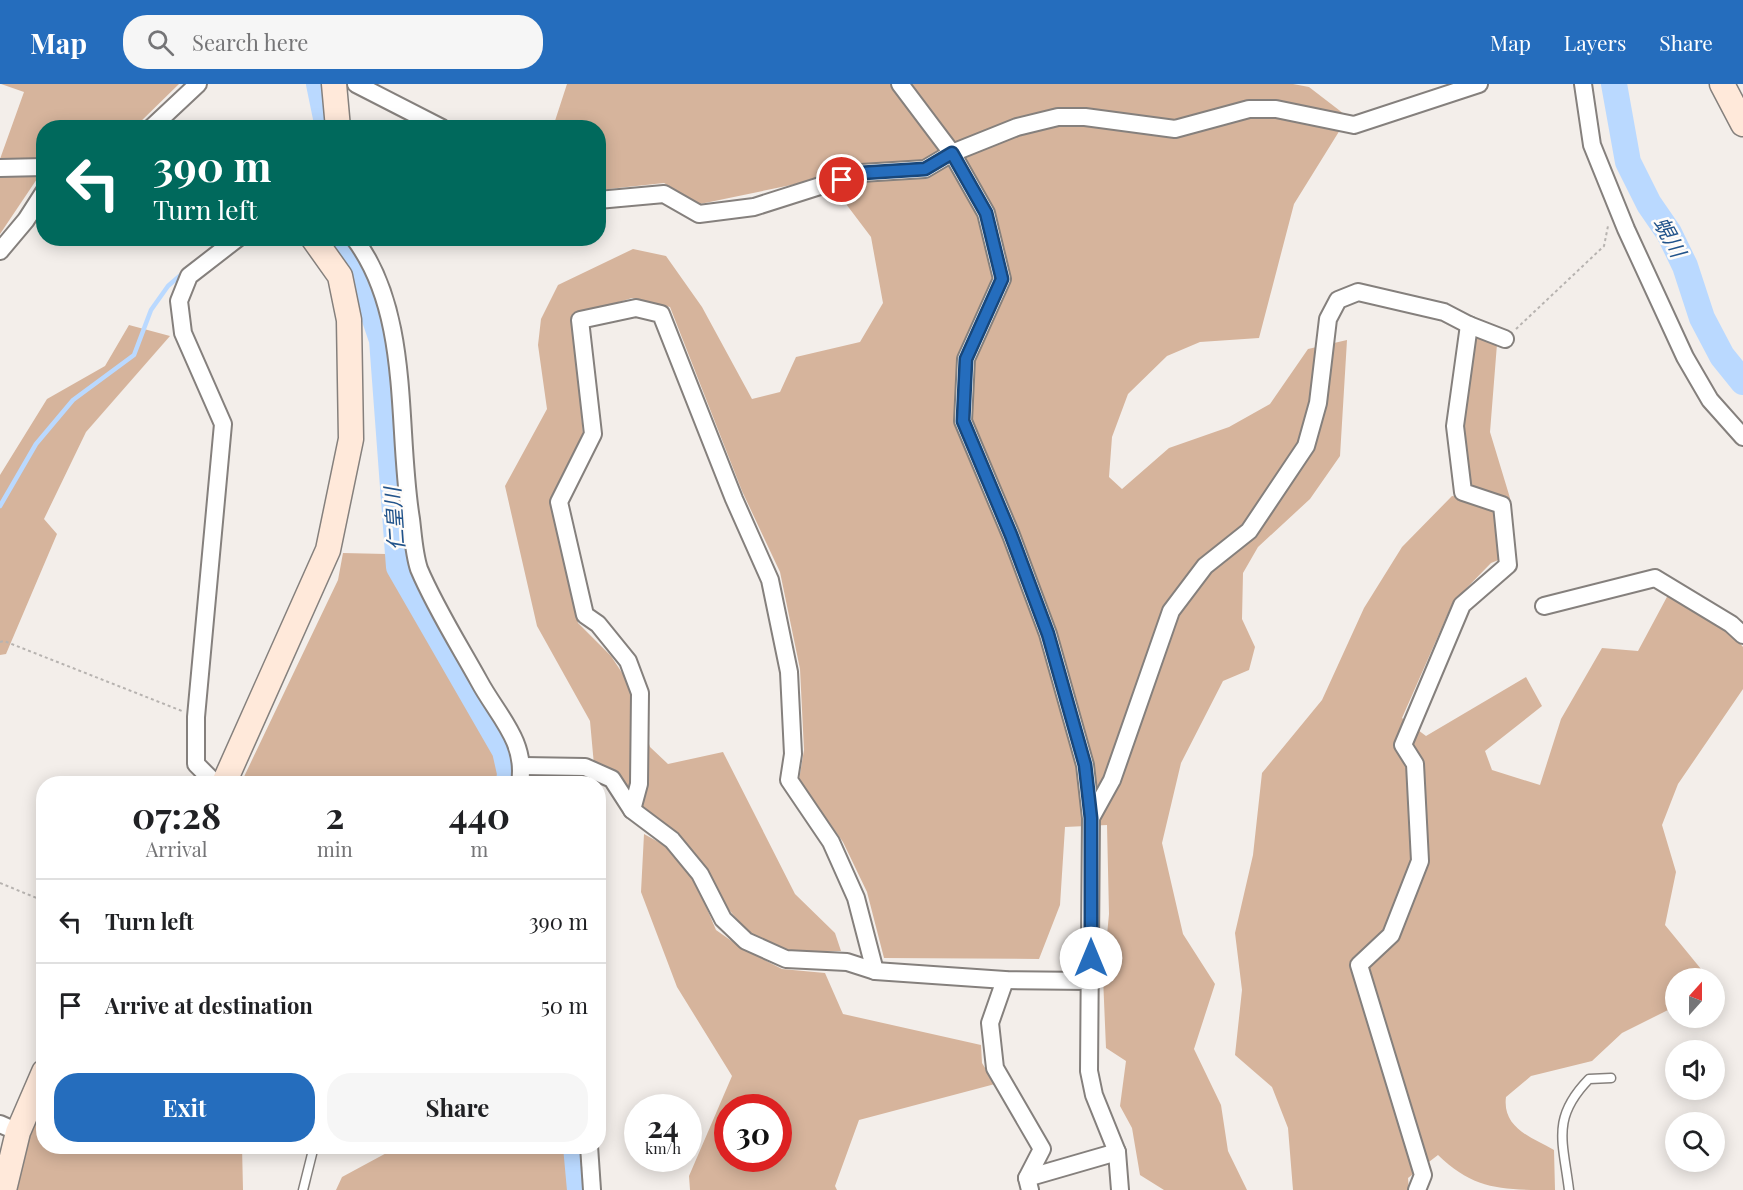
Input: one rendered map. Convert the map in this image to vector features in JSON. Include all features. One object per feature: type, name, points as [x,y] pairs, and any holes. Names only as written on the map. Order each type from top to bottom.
[{"type":"street","points":[[160,120],[198,84]]},
{"type":"street","points":[[334,84],[337,120]]},
{"type":"street","points":[[356,84],[426,120]]},
{"type":"street","points":[[900,84],[952,153],[986,213],[1002,279],[966,359],[963,421],[1011,535],[1048,634],[1085,765],[1091,818],[1089,1071],[1094,1095],[1117,1152],[1120,1190]]},
{"type":"street","points":[[606,199],[664,194],[699,214],[754,207],[861,173],[925,169],[952,153],[1017,127],[1058,117],[1085,117],[1175,129],[1249,109],[1276,109],[1354,125],[1479,84]]},
{"type":"street","points":[[1583,84],[1592,145],[1626,229],[1685,357],[1710,400],[1743,437]]},
{"type":"street","points":[[1722,84],[1743,124]]},
{"type":"street","points":[[0,168],[36,167]]},
{"type":"street","points":[[0,251],[36,204]]},
{"type":"street","points":[[208,776],[196,764],[196,717],[223,424],[183,333],[179,301],[189,276],[228,246]]},
{"type":"street","points":[[227,776],[328,550],[351,439],[349,320],[340,276],[319,246]]},
{"type":"street","points":[[360,246],[381,282],[392,325],[408,503],[419,567],[480,684],[509,726],[523,766],[521,776]]},
{"type":"street","points":[[1091,818],[1112,780],[1171,611],[1205,566],[1249,531],[1306,446],[1318,403],[1328,319],[1338,300],[1358,292],[1444,312],[1469,326],[1505,339]]},
{"type":"street","points":[[632,810],[639,784],[640,693],[628,661],[598,624],[585,615],[559,502],[593,434],[580,320],[636,308],[661,315],[734,500],[770,580],[789,672],[793,753],[789,780],[831,842],[856,898],[875,971]]},
{"type":"street","points":[[1417,1190],[1423,1175],[1359,965],[1391,935],[1420,861],[1415,764],[1403,745],[1462,605],[1508,565],[1502,505],[1463,492],[1455,426],[1469,326]]},
{"type":"street","points":[[1544,606],[1655,578],[1731,624],[1743,635]]},
{"type":"street","points":[[523,766],[585,767],[605,776]]},
{"type":"street","points":[[606,776],[612,779],[632,810],[672,840],[699,874],[723,919],[746,941],[786,959],[847,962],[875,971],[1005,980],[1091,981]]},
{"type":"street","points":[[1005,980],[990,1023],[995,1068],[1042,1149],[1028,1184]]},
{"type":"street","points":[[4,1190],[9,1128],[36,1085]]},
{"type":"street","points":[[1028,1184],[1117,1152]]},
{"type":"street","points":[[589,1154],[592,1190]]},
{"type":"lane","points":[[1569,1190],[1562,1132],[1565,1110],[1589,1079],[1611,1078]]},
{"type":"lane","points":[[303,1190],[312,1154]]},
{"type":"path","points":[[1505,339],[1604,246],[1608,225]]},
{"type":"path","points":[[0,642],[4,641],[196,717]]},
{"type":"path","points":[[0,883],[36,898]]},
{"type":"shaded area","points":[[1,84],[179,84],[142,120],[36,120],[36,180],[0,234],[0,159],[24,92]]},
{"type":"shaded area","points":[[567,84],[1293,84],[1309,87],[1348,117],[1294,204],[1259,338],[1200,342],[1167,356],[1128,394],[1112,437],[1109,477],[1122,489],[1169,448],[1229,427],[1270,404],[1308,349],[1347,340],[1340,456],[1310,499],[1258,547],[1243,573],[1242,619],[1255,647],[1249,670],[1223,681],[1181,763],[1162,843],[1183,934],[1215,984],[1194,1049],[1221,1105],[1228,1151],[1247,1190],[1164,1190],[1140,1175],[1132,1128],[1120,1106],[1126,1061],[1106,1048],[1103,977],[1109,914],[1107,825],[1065,827],[1060,905],[1039,959],[884,958],[867,892],[843,842],[799,780],[804,750],[800,669],[780,572],[742,491],[670,307],[632,298],[572,316],[583,434],[551,497],[578,623],[611,656],[630,685],[650,747],[668,764],[723,752],[795,894],[835,933],[841,951],[791,952],[749,933],[641,808],[594,765],[590,721],[537,626],[505,486],[547,409],[538,345],[541,319],[558,285],[633,249],[666,256],[702,307],[752,399],[780,392],[796,357],[860,342],[883,303],[871,237],[843,200],[801,183],[700,204],[664,183],[606,189],[606,120],[555,120]]},
{"type":"shaded area","points":[[129,325],[170,336],[86,432],[44,519],[57,534],[6,654],[0,655],[0,475],[47,399],[105,366]]},
{"type":"shaded area","points":[[1476,330],[1497,344],[1490,432],[1510,498],[1516,553],[1491,563],[1453,602],[1402,718],[1426,736],[1526,677],[1542,706],[1485,751],[1492,770],[1540,785],[1561,719],[1602,648],[1638,651],[1668,595],[1727,627],[1743,647],[1743,689],[1678,784],[1662,825],[1676,872],[1665,925],[1700,968],[1665,968],[1665,1012],[1622,1033],[1592,1061],[1531,1076],[1506,1097],[1506,1108],[1513,1124],[1528,1136],[1554,1150],[1555,1190],[1490,1186],[1464,1175],[1438,1155],[1408,1178],[1409,1190],[1293,1190],[1288,1128],[1272,1087],[1235,1055],[1242,990],[1235,933],[1253,855],[1262,773],[1322,700],[1364,608],[1402,547],[1452,496],[1468,498],[1462,426]]},
{"type":"shaded area","points":[[343,553],[386,554],[500,763],[497,776],[244,776],[338,580]]},
{"type":"shaded area","points":[[644,834],[664,845],[694,878],[716,930],[743,949],[782,969],[825,973],[843,1014],[981,1045],[982,1063],[995,1084],[859,1120],[835,1186],[837,1190],[690,1190],[691,1172],[702,1172],[702,1146],[714,1118],[714,1172],[792,1172],[792,1094],[724,1094],[732,1076],[677,987],[641,892]]},
{"type":"shaded area","points":[[36,1119],[36,1154],[242,1154],[243,1190],[14,1190],[28,1137]]},
{"type":"shaded area","points":[[385,1154],[569,1154],[571,1190],[336,1190],[342,1177]]},
{"type":"waterway","name":"仁皇川","points":[[319,84],[326,120]]},
{"type":"waterway","name":"蜆川","points":[[1614,84],[1628,162],[1649,204],[1669,233],[1685,266],[1702,318],[1722,356],[1743,382]]},
{"type":"waterway","name":"仁皇川","points":[[339,246],[360,275],[382,340],[399,567],[505,751],[510,776]]},
{"type":"waterway","points":[[0,506],[36,444],[73,400],[134,355],[151,310],[168,286],[183,273]]},
{"type":"waterway","name":"仁皇川","points":[[577,1154],[580,1190]]},
{"type":"route","points":[[842,180],[861,173],[925,169],[952,153],[986,213],[1002,279],[966,359],[963,421],[1011,535],[1048,634],[1085,765],[1091,818],[1091,958]]}]
